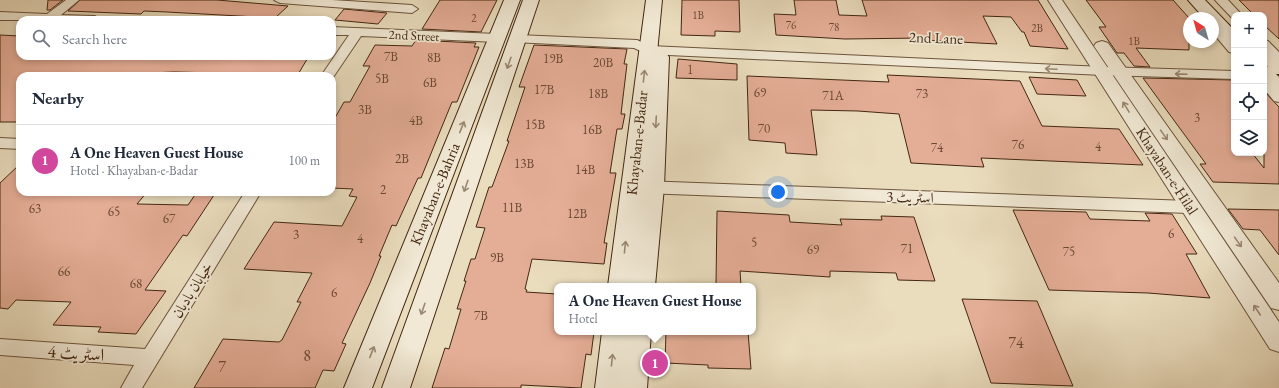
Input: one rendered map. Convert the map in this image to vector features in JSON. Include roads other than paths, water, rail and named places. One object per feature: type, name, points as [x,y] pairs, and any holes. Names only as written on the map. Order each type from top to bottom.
[{"type":"main road","name":"Khayaban-e-Bahria","points":[[396,388],[507,39],[512,0]]},
{"type":"main road","name":"Khayaban-e-Bahria","points":[[358,388],[507,39],[531,0]]},
{"type":"main road","name":"Khayaban-e-Badar","points":[[620,283],[651,46],[654,0]]},
{"type":"main road","name":"Khayaban-e-Badar","points":[[643,283],[653,187],[651,46],[667,0]]},
{"type":"main road","points":[[1196,0],[1231,37]]},
{"type":"main road","points":[[1214,0],[1231,18]]},
{"type":"main road","points":[[1267,65],[1270,77]]},
{"type":"main road","points":[[609,388],[615,335]]},
{"type":"main road","points":[[632,388],[638,335]]},
{"type":"street","points":[[53,16],[73,0]]},
{"type":"street","points":[[280,0],[415,4]]},
{"type":"street","name":"Khayaban-e-Hilal","points":[[1055,0],[1108,66],[1189,207],[1279,342]]},
{"type":"street","points":[[1070,0],[1108,66],[1279,301]]},
{"type":"street","points":[[1190,0],[1201,12]]},
{"type":"street","points":[[1221,0],[1233,12]]},
{"type":"street","points":[[396,34],[415,4]]},
{"type":"street","points":[[0,16],[16,17]]},
{"type":"street","name":"2nd Street","points":[[336,31],[1108,66]]},
{"type":"street","points":[[331,72],[357,32]]},
{"type":"street","points":[[1219,33],[1233,48]]},
{"type":"street","points":[[1267,47],[1279,59]]},
{"type":"street","points":[[1108,66],[1231,66]]},
{"type":"street","points":[[1108,66],[1231,75]]},
{"type":"street","points":[[1270,77],[1279,98]]},
{"type":"street","points":[[0,143],[16,144]]},
{"type":"street","name":"اسٹریٹ 3","points":[[632,186],[1189,207]]},
{"type":"street","name":"خیابان بادبان","points":[[131,388],[251,196]]},
{"type":"street","name":"اسٹریٹ 4","points":[[0,347],[151,358]]},
{"type":"place","name":"A One Heaven Guest House","points":[[655,363]]}]
